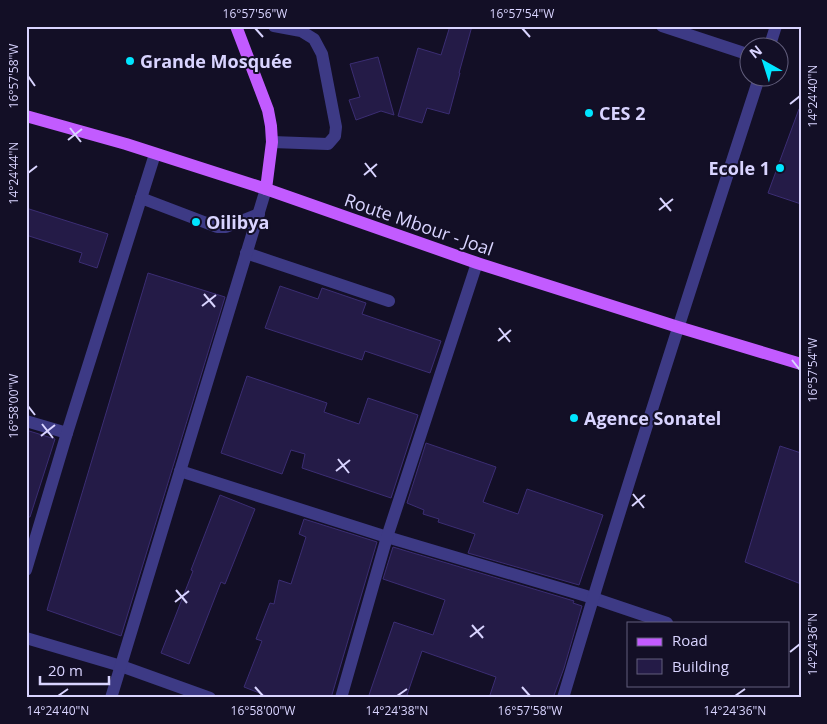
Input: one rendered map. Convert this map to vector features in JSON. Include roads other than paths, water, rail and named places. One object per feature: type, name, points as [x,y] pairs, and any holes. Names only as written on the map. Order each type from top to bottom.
[{"type":"main road","points":[[236,26],[268,110],[272,126],[272,142],[266,189]]},
{"type":"main road","name":"Route Mbour - Joal","points":[[26,116],[126,144],[266,189],[477,263],[801,364]]},
{"type":"street","points":[[272,142],[328,144],[335,136],[336,128],[322,54],[314,39],[301,31],[274,26]]},
{"type":"street","points":[[662,26],[740,52]]},
{"type":"street","points":[[772,38],[776,26]]},
{"type":"street","points":[[563,698],[592,598],[756,88]]},
{"type":"street","points":[[26,570],[155,154]]},
{"type":"street","points":[[111,698],[266,189]]},
{"type":"street","points":[[141,198],[217,227],[226,227],[258,214]]},
{"type":"street","points":[[246,253],[389,301]]},
{"type":"street","points":[[341,698],[387,537],[477,263]]},
{"type":"street","points":[[26,421],[67,433]]},
{"type":"street","points":[[180,471],[664,622]]},
{"type":"street","points":[[26,638],[121,666],[210,698]]},
{"type":"place","name":"Grande Mosquée","points":[[130,61]]},
{"type":"place","name":"CES 2","points":[[589,113]]},
{"type":"place","name":"Ecole 1","points":[[780,168]]},
{"type":"place","name":"Oilibya","points":[[196,222]]},
{"type":"place","name":"Agence Sonatel","points":[[574,418]]}]
